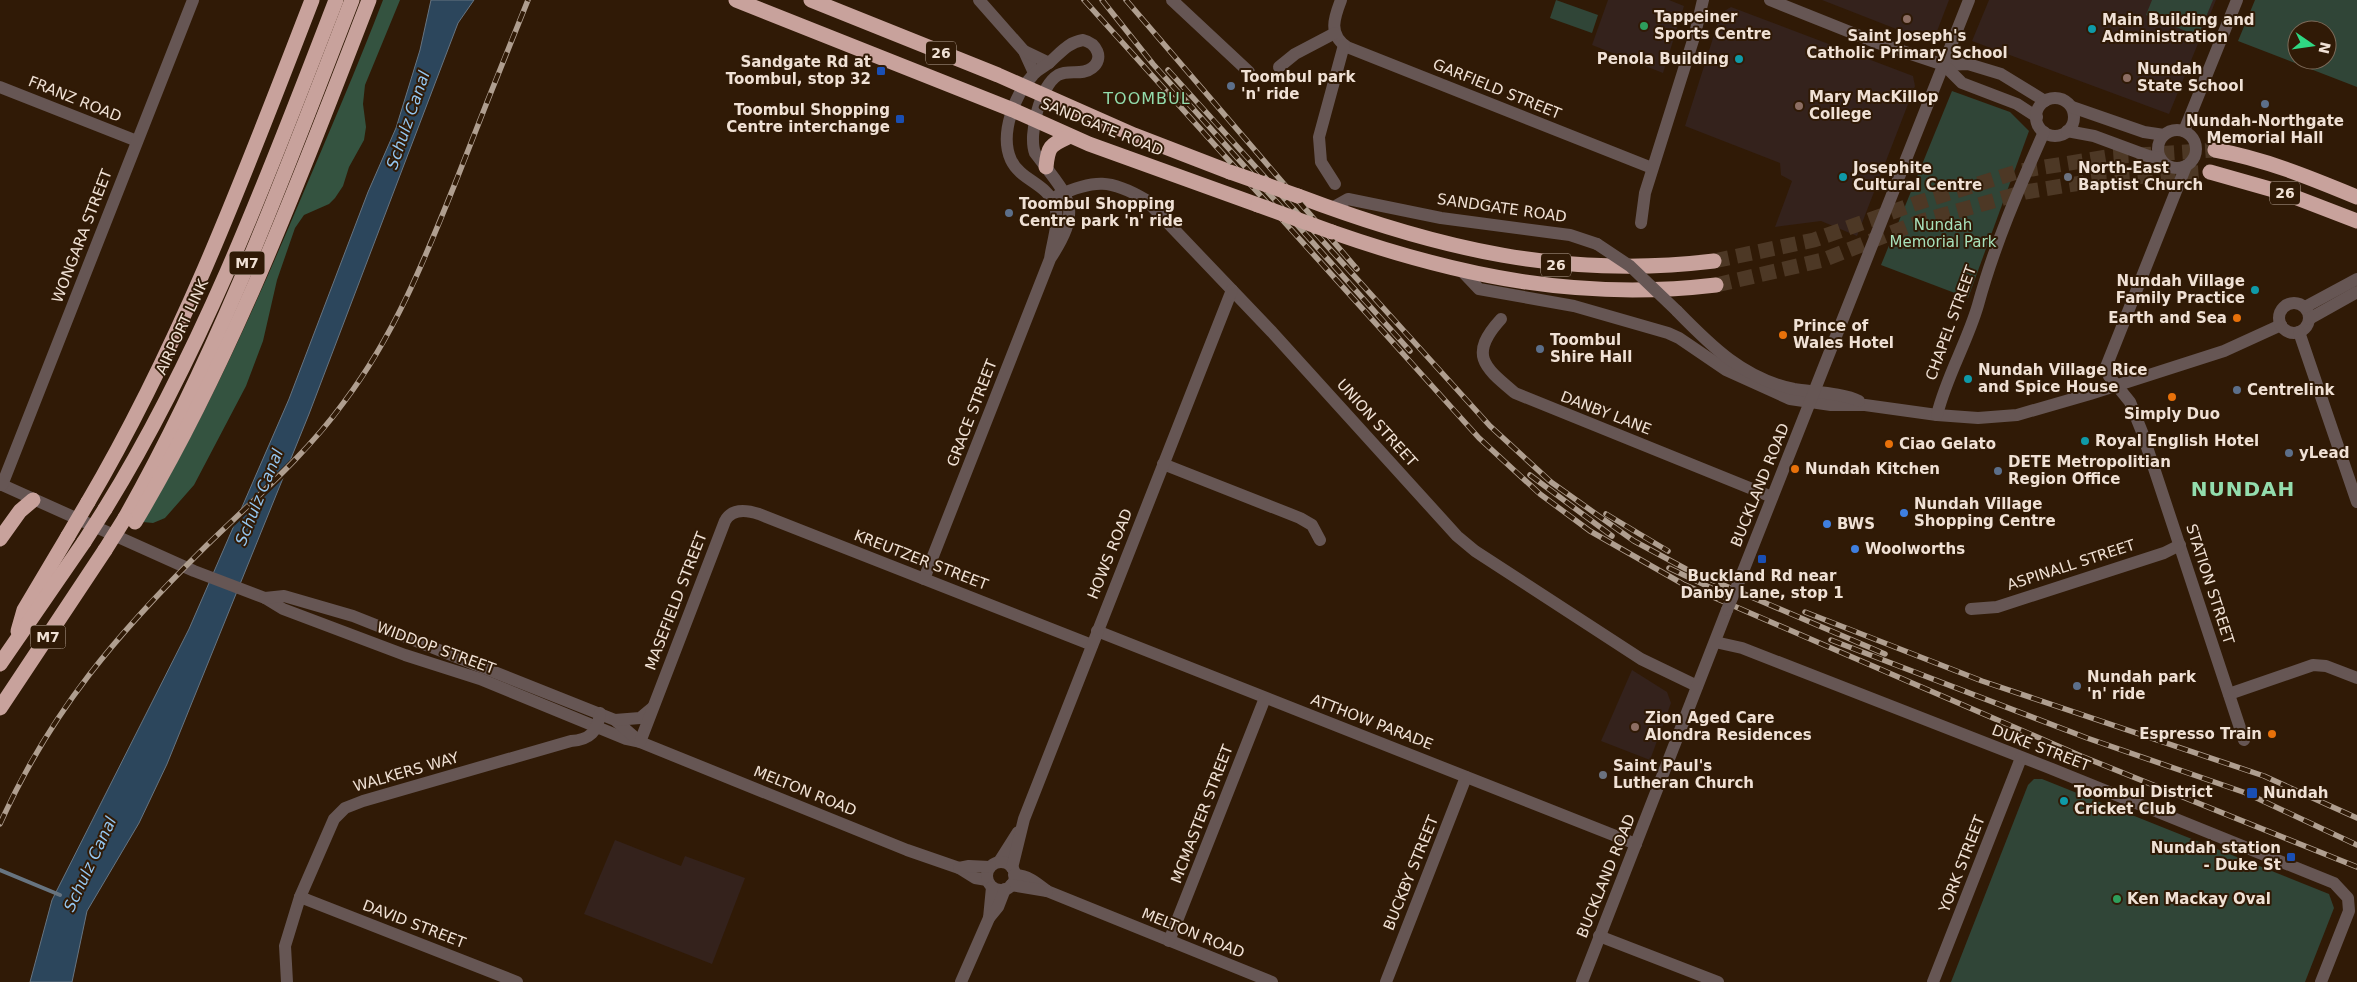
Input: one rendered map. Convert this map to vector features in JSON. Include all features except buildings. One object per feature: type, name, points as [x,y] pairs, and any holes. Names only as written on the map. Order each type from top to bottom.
[{"type":"highway","points":[[14,644],[24,610],[123,441],[177,330],[270,109],[312,0]]},
{"type":"highway","name":"AIRPORT LINK","points":[[14,644],[84,542],[145,441],[200,333],[269,170],[336,0]]},
{"type":"highway","name":"M7","points":[[0,708],[96,566],[110,552],[130,520],[214,341],[352,0]]},
{"type":"highway","points":[[130,520],[172,458],[230,340],[288,204],[369,0]]},
{"type":"highway","name":"SANDGATE ROAD","points":[[736,0],[1014,110],[1070,136],[1373,246],[1461,270],[1528,284],[1585,289],[1643,291],[1716,285]]},
{"type":"highway","name":"SANDGATE ROAD","points":[[811,0],[1024,86],[1134,135],[1230,172],[1401,231],[1531,261],[1618,268],[1714,261]]},
{"type":"highway","points":[[1046,168],[1047,152],[1050,146],[1070,136]]},
{"type":"highway","name":"26","points":[[2215,150],[2276,165],[2357,197]]},
{"type":"highway","name":"26","points":[[2210,172],[2284,193],[2357,221]]},
{"type":"highway","points":[[0,539],[20,511],[33,500]]},
{"type":"highway","name":"M7","points":[[0,664],[14,644]]},
{"type":"street","name":"WONGARA STREET","points":[[1,485],[193,0]]},
{"type":"street","points":[[979,0],[1024,51],[1034,73]]},
{"type":"street","points":[[1172,0],[1249,72]]},
{"type":"street","points":[[1335,184],[1321,162],[1319,137],[1344,45],[1335,33],[1334,18],[1341,0]]},
{"type":"street","points":[[1641,223],[1642,207],[1652,168],[1695,34],[1703,0]]},
{"type":"street","points":[[1770,0],[1875,42],[1944,65],[1968,64],[2001,74],[2045,101]]},
{"type":"street","name":"BUCKLAND ROAD","points":[[1582,982],[1697,686],[1969,0]]},
{"type":"street","points":[[2184,131],[2238,0]]},
{"type":"street","points":[[1279,66],[1295,54],[1335,33]]},
{"type":"street","name":"GRACE STREET","points":[[924,579],[1050,259],[1064,238],[1068,226],[1070,213],[1065,192],[1046,168],[1033,146],[1035,119],[1044,95],[1057,76],[1066,72],[1086,72],[1098,60],[1097,50],[1088,41],[1073,42],[1049,63],[1034,73],[1024,86],[1014,110],[1007,136],[1011,160],[1019,171],[1038,184],[1052,198],[1056,209],[1056,222],[1050,259]]},
{"type":"street","name":"GARFIELD STREET","points":[[1344,45],[1652,168]]},
{"type":"street","points":[[1024,51],[1049,63]]},
{"type":"street","points":[[1944,65],[1962,83],[2017,104],[2036,117],[2044,132],[2056,136],[2067,131],[2074,120],[2072,107],[2068,102],[2057,98],[2045,101],[2037,111],[2036,117]]},
{"type":"street","name":"FRANZ ROAD","points":[[0,87],[137,141]]},
{"type":"street","points":[[2072,107],[2144,132],[2164,136]]},
{"type":"street","points":[[2067,131],[2094,136],[2148,156],[2160,158],[2169,166],[2181,168],[2186,166],[2195,157],[2197,151],[2194,138],[2184,131],[2173,130],[2164,136],[2159,146],[2160,158]]},
{"type":"street","name":"CHAPEL STREET","points":[[1937,416],[1941,398],[1978,305],[1993,255],[2044,132]]},
{"type":"street","name":"STATION STREET","points":[[2186,166],[2108,358],[2107,372],[2130,402],[2136,416],[2244,740]]},
{"type":"street","name":"UNION STREET","points":[[1052,198],[1080,186],[1100,182],[1133,192],[1160,213],[1457,536],[1475,551],[1641,659],[1682,681],[1697,686]]},
{"type":"street","name":"SANDGATE ROAD","points":[[1332,208],[1348,199],[1441,218],[1570,235],[1597,244],[1630,266],[1732,363],[1760,378],[1812,397]]},
{"type":"street","name":"SANDGATE ROAD","points":[[1461,270],[1479,289],[1583,308],[1668,333],[1680,338],[1713,363],[1739,378],[1790,399],[1812,397],[1857,399],[1865,406],[1937,416],[1978,418],[2017,415],[2116,386],[2224,351],[2281,325]]},
{"type":"street","points":[[2305,307],[2357,279]]},
{"type":"street","name":"HOWS ROAD","points":[[961,982],[989,918],[998,906],[1011,879],[1020,830],[1232,290]]},
{"type":"street","points":[[2310,319],[2305,307],[2293,302],[2284,306],[2279,315],[2281,325],[2289,332],[2299,332],[2306,327],[2310,319],[2327,307],[2357,292]]},
{"type":"street","name":"DANBY LANE","points":[[1501,319],[1487,340],[1483,350],[1484,363],[1490,372],[1515,393],[1772,497]]},
{"type":"street","points":[[2299,332],[2357,502]]},
{"type":"street","points":[[1164,464],[1300,518],[1312,525],[1320,540]]},
{"type":"street","name":"WIDDOP STREET","points":[[1,485],[208,577],[265,598],[283,609],[404,655],[480,680],[597,727]]},
{"type":"street","name":"KREUTZER STREET","points":[[738,511],[759,514],[1092,645]]},
{"type":"street","name":"MASEFIELD STREET","points":[[640,742],[725,521],[730,515],[738,511]]},
{"type":"street","name":"ASPINALL STREET","points":[[1971,609],[1997,607],[2164,553],[2180,545]]},
{"type":"street","name":"WIDDOP STREET","points":[[265,598],[284,596],[353,616],[600,713]]},
{"type":"street","name":"ATTHOW PARADE","points":[[1097,631],[1636,844]]},
{"type":"street","name":"DUKE STREET","points":[[1715,642],[1742,648],[2334,883],[2348,898],[2349,911],[2321,982]]},
{"type":"street","points":[[2229,694],[2313,665],[2326,666],[2357,678]]},
{"type":"street","name":"MCMASTER STREET","points":[[1170,941],[1265,698]]},
{"type":"street","points":[[615,720],[640,718],[652,708]]},
{"type":"street","points":[[597,727],[600,713]]},
{"type":"street","name":"MELTON ROAD","points":[[600,713],[615,720],[640,742]]},
{"type":"street","points":[[571,741],[580,730],[582,720]]},
{"type":"street","name":"MELTON ROAD","points":[[597,727],[626,739],[640,742],[907,850],[959,868],[966,874],[992,874]]},
{"type":"street","name":"WALKERS WAY","points":[[287,982],[285,946],[288,931],[300,897],[330,827],[345,808],[571,741],[582,740],[590,736],[597,727]]},
{"type":"street","name":"YORK STREET","points":[[1933,982],[2021,758]]},
{"type":"street","name":"BUCKBY STREET","points":[[1386,982],[1466,777]]},
{"type":"street","name":"HOWS ROAD","points":[[989,918],[992,874],[1008,844],[1020,830]]},
{"type":"street","points":[[992,874],[1006,863],[1011,879]]},
{"type":"street","points":[[992,874],[1011,879]]},
{"type":"street","name":"MELTON ROAD","points":[[1011,879],[1022,875],[1047,891],[1272,982]]},
{"type":"street","name":"DAVID STREET","points":[[300,897],[517,982]]},
{"type":"street","points":[[1599,936],[1718,982]]},
{"type":"shaded area","name":"Tappeiner Sports Centre","points":[[1608,0],[1669,0],[1684,6],[1663,73],[1592,45]]},
{"type":"shaded area","name":"Saint Joseph's Catholic Primary School","points":[[1822,0],[1949,0],[1934,39],[1927,41]]},
{"type":"shaded area","name":"Nundah State School","points":[[1989,0],[2216,0],[2169,114],[1972,41]]},
{"type":"shaded area","name":"Mary MacKillop College","points":[[1731,7],[1913,76],[1915,86],[1857,236],[1821,221],[1775,227],[1792,181],[1781,175],[1780,163],[1685,126],[1721,13]]},
{"type":"shaded area","name":"Zion Aged Care Alondra Residences","points":[[1632,670],[1667,692],[1671,703],[1650,760],[1601,741]]},
{"type":"shaded area","points":[[615,840],[681,866],[685,856],[745,878],[712,964],[584,914]]},
{"type":"green space","points":[[383,0],[400,0],[365,85],[363,104],[366,127],[364,140],[349,167],[343,186],[329,204],[304,215],[295,228],[277,280],[263,341],[246,386],[194,485],[165,518],[153,523],[143,522],[187,444],[246,325],[282,244]]},
{"type":"green space","points":[[1556,0],[1598,15],[1592,33],[1550,18]]},
{"type":"green space","points":[[2152,0],[2213,0],[2198,36],[2146,15]]},
{"type":"green space","points":[[2255,0],[2357,0],[2357,87],[2313,70],[2337,70],[2337,20],[2287,20],[2287,60],[2238,41]]},
{"type":"green space","name":"Nundah Memorial Park","points":[[1952,91],[2010,112],[2029,131],[1968,298],[1881,265]]},
{"type":"green space","name":"Ken Mackay Oval","points":[[2034,779],[2042,779],[2329,894],[2334,908],[2305,982],[1951,982],[2028,785]]},
{"type":"water","name":"Schulz Canal","points":[[431,0],[474,0],[458,23],[309,414],[167,764],[139,823],[87,911],[72,982],[30,982],[52,900],[189,629],[289,399],[368,192],[396,128],[420,50]]},
{"type":"pier","points":[[295,455],[288,474],[228,532],[237,513]]},
{"type":"waterway","name":"Schulz Canal","points":[[0,870],[60,895]]},
{"type":"tunnel","points":[[1714,261],[1814,240],[1917,203],[2020,171],[2107,157],[2215,150]]},
{"type":"tunnel","points":[[1716,285],[1823,260],[1922,221],[2025,192],[2106,179],[2210,172]]},
{"type":"railway","points":[[0,824],[41,745],[89,675],[174,578],[313,441],[363,376],[394,321],[422,264],[528,0]]},
{"type":"railway","points":[[1084,0],[1479,438],[1540,494],[1590,531],[1683,584],[2081,756],[2357,867]]},
{"type":"railway","points":[[1102,0],[1153,64],[1410,351]]},
{"type":"railway","points":[[1126,0],[1357,269]]},
{"type":"railway","points":[[1168,70],[1490,426],[1551,482],[1634,541],[1686,569],[1885,654]]},
{"type":"railway","points":[[1530,475],[1612,536]]},
{"type":"railway","points":[[1606,514],[1668,551]]},
{"type":"railway","points":[[1669,568],[1728,596]]},
{"type":"railway","points":[[1805,612],[1982,681],[2264,776],[2357,818]]},
{"type":"railway","points":[[1831,640],[2087,738],[2246,793],[2357,845]]},
{"type":"place","name":"Saint Joseph's Catholic Primary School","points":[[1907,19]]},
{"type":"place","name":"Tappeiner Sports Centre","points":[[1644,26]]},
{"type":"place","name":"Main Building and Administration","points":[[2092,29]]},
{"type":"place","name":"Penola Building","points":[[1739,59]]},
{"type":"place","name":"Sandgate Rd at Toombul, stop 32","points":[[881,71]]},
{"type":"place","name":"Nundah State School","points":[[2127,78]]},
{"type":"place","name":"Toombul park 'n' ride","points":[[1231,86]]},
{"type":"place","name":"Nundah-Northgate Memorial Hall","points":[[2265,104]]},
{"type":"place","name":"Mary MacKillop College","points":[[1799,106]]},
{"type":"place","name":"Toombul Shopping Centre interchange","points":[[900,119]]},
{"type":"place","name":"Josephite Cultural Centre","points":[[1843,177]]},
{"type":"place","name":"North-East Baptist Church","points":[[2068,177]]},
{"type":"place","name":"Toombul Shopping Centre park 'n' ride","points":[[1009,213]]},
{"type":"place","name":"Nundah Village Family Practice","points":[[2255,290]]},
{"type":"place","name":"Earth and Sea","points":[[2237,318]]},
{"type":"place","name":"Prince of Wales Hotel","points":[[1783,335]]},
{"type":"place","name":"Toombul Shire Hall","points":[[1540,349]]},
{"type":"place","name":"Nundah Village Rice and Spice House","points":[[1968,379]]},
{"type":"place","name":"Centrelink","points":[[2237,390]]},
{"type":"place","name":"Simply Duo","points":[[2172,397]]},
{"type":"place","name":"Royal English Hotel","points":[[2085,441]]},
{"type":"place","name":"Ciao Gelato","points":[[1889,444]]},
{"type":"place","name":"yLead","points":[[2289,453]]},
{"type":"place","name":"Nundah Kitchen","points":[[1795,469]]},
{"type":"place","name":"DETE Metropolitian Region Office","points":[[1998,471]]},
{"type":"place","name":"Nundah Village Shopping Centre","points":[[1904,513]]},
{"type":"place","name":"BWS","points":[[1827,524]]},
{"type":"place","name":"Woolworths","points":[[1855,549]]},
{"type":"place","name":"Buckland Rd near Danby Lane, stop 1","points":[[1762,559]]},
{"type":"place","name":"Nundah park 'n' ride","points":[[2077,686]]},
{"type":"place","name":"Zion Aged Care Alondra Residences","points":[[1635,727]]},
{"type":"place","name":"Espresso Train","points":[[2272,734]]},
{"type":"place","name":"Saint Paul's Lutheran Church","points":[[1603,775]]},
{"type":"place","name":"Nundah","points":[[2252,793]]},
{"type":"place","name":"Toombul District Cricket Club","points":[[2064,801]]},
{"type":"place","name":"Nundah station - Duke St","points":[[2291,857]]},
{"type":"place","name":"Ken Mackay Oval","points":[[2117,899]]},
{"type":"district","name":"TOOMBUL","points":[[1147,98]]},
{"type":"district","name":"NUNDAH","points":[[2243,489]]}]
